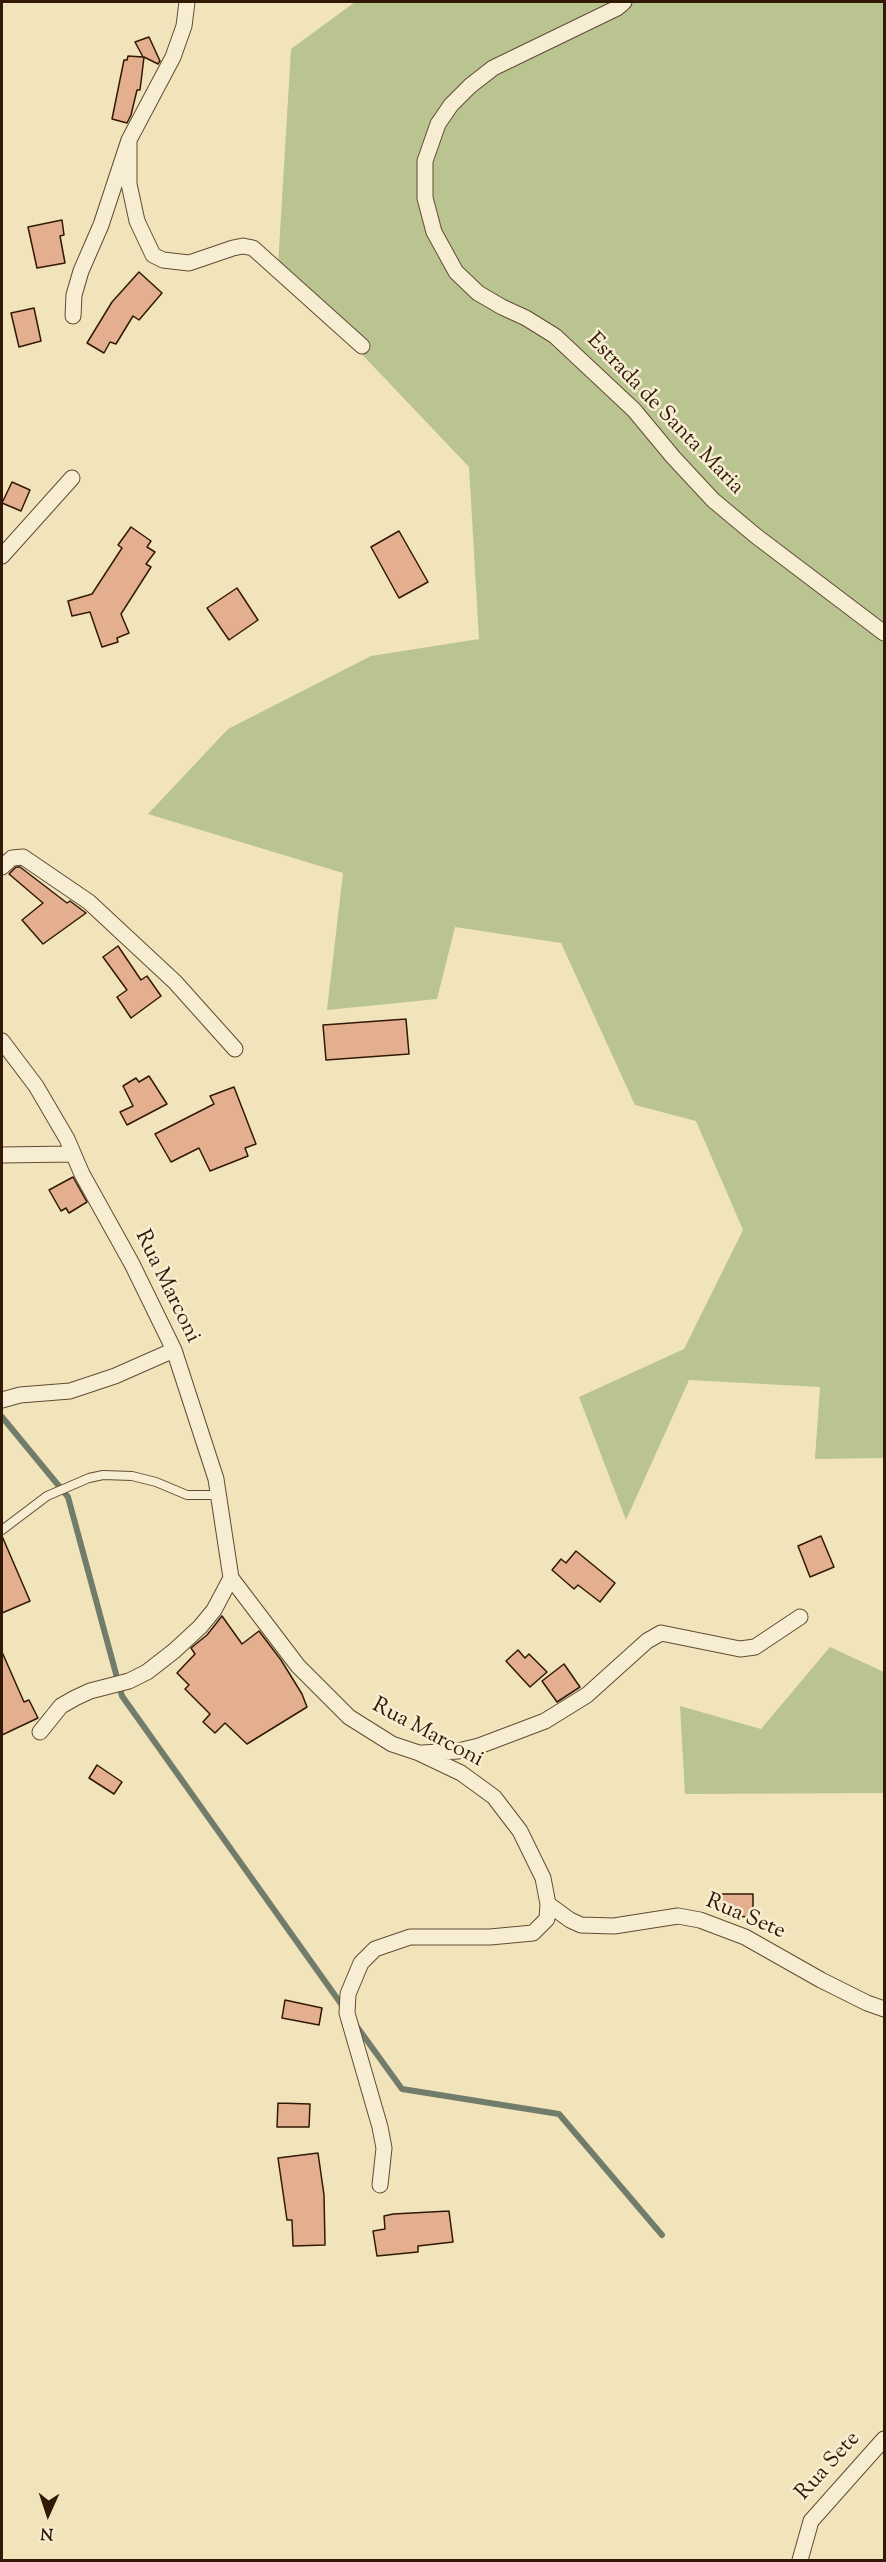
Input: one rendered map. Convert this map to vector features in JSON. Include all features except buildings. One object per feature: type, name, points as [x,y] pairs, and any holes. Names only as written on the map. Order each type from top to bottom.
[{"type":"street","points":[[73,316],[74,295],[81,271],[101,225],[129,140],[173,57],[184,26],[187,2]]},
{"type":"street","name":"Estrada de Santa Maria","points":[[624,2],[617,8],[493,68],[451,105],[429,143],[425,161],[424,198],[434,232],[456,272],[478,294],[526,318],[555,336],[634,410],[713,500],[756,536],[885,633]]},
{"type":"street","points":[[129,140],[129,184],[135,212],[146,243],[153,255],[163,260],[189,263],[233,248],[243,246],[253,248],[362,346]]},
{"type":"street","points":[[2,556],[72,478]]},
{"type":"street","points":[[2,867],[12,858],[23,857],[89,902],[175,982],[235,1049]]},
{"type":"street","name":"Rua Marconi","points":[[2,1041],[41,1095],[67,1139],[72,1154],[132,1264],[174,1350],[208,1450],[218,1495],[231,1578],[298,1666],[349,1718],[384,1739],[461,1773],[495,1797],[520,1831],[543,1878],[548,1904]]},
{"type":"street","points":[[2,1155],[72,1154]]},
{"type":"street","points":[[2,1400],[20,1395],[70,1391],[115,1376],[174,1350]]},
{"type":"street","points":[[40,1732],[61,1706],[90,1691],[129,1681],[147,1672],[174,1651],[200,1628],[214,1610],[231,1578]]},
{"type":"street","points":[[419,1753],[479,1746],[544,1721],[587,1695],[647,1641],[661,1633],[740,1649],[755,1647],[800,1617]]},
{"type":"street","points":[[380,2186],[384,2148],[346,2013],[348,1994],[361,1963],[375,1949],[410,1937],[490,1937],[532,1933],[547,1919],[548,1904]]},
{"type":"street","name":"Rua Sete","points":[[548,1904],[581,1925],[614,1926],[678,1916],[700,1920],[744,1937],[821,1980],[867,2003],[885,2009]]},
{"type":"street","name":"Rua Sete","points":[[800,2560],[811,2521],[885,2439]]},
{"type":"lane","points":[[2,1530],[47,1496],[89,1478],[103,1475],[132,1476],[156,1482],[187,1495],[218,1495]]},
{"type":"green space","points":[[355,2],[884,2],[884,1458],[815,1459],[820,1387],[689,1380],[626,1520],[579,1397],[684,1349],[743,1230],[696,1121],[635,1105],[561,943],[455,927],[437,999],[327,1010],[343,873],[148,814],[228,729],[371,656],[479,639],[469,467],[278,266],[291,49]]},
{"type":"green space","points":[[830,1647],[884,1672],[884,1793],[685,1794],[680,1706],[761,1729]]},
{"type":"waterway","points":[[2,1417],[68,1497],[122,1696],[344,2008]]},
{"type":"waterway","points":[[355,2024],[402,2089],[559,2114],[662,2235]]}]
